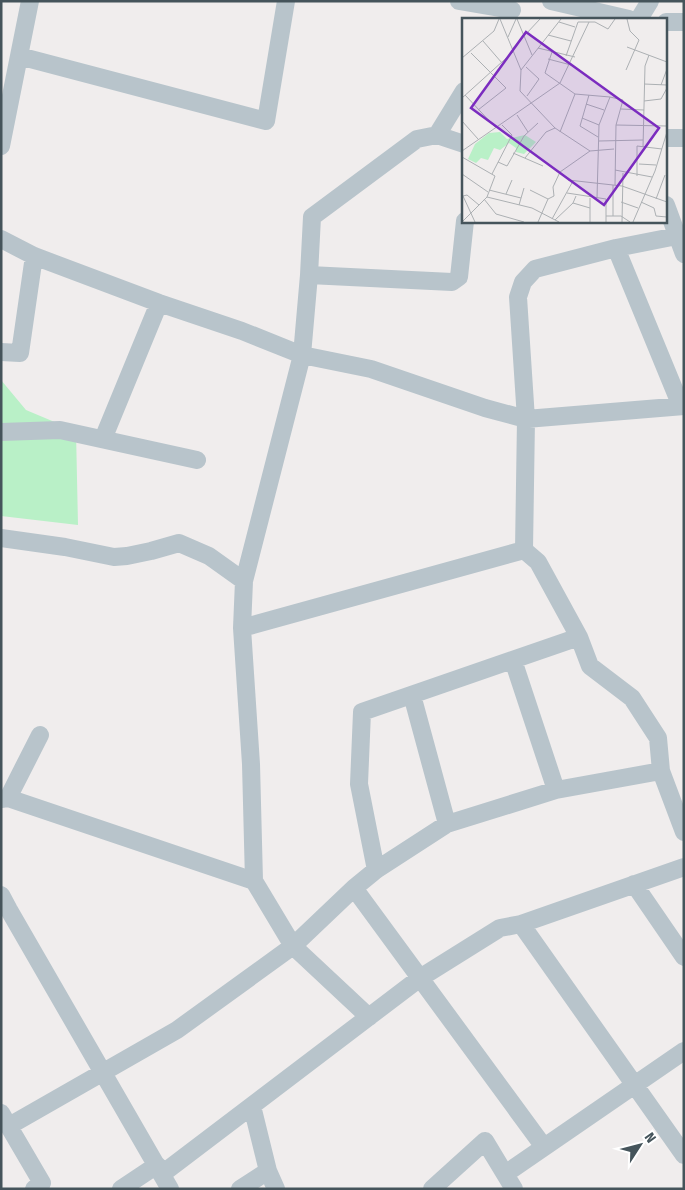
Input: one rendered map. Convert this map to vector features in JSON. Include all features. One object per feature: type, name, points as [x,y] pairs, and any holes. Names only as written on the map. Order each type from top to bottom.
[{"type":"street","points":[[1,146],[30,1]]},
{"type":"street","points":[[19,56],[266,120],[286,1]]},
{"type":"street","points":[[459,1],[512,10]]},
{"type":"street","points":[[551,1],[625,18]]},
{"type":"street","points":[[640,18],[650,1]]},
{"type":"street","points":[[668,22],[684,22]]},
{"type":"street","points":[[438,135],[462,94]]},
{"type":"street","points":[[369,1017],[292,946],[254,882],[251,764],[242,628],[244,581],[302,355],[312,217],[418,139],[438,135],[462,143]]},
{"type":"street","points":[[668,138],[684,138]]},
{"type":"street","points":[[668,211],[684,254]]},
{"type":"street","points":[[309,275],[452,282],[459,277],[465,222]]},
{"type":"street","points":[[524,550],[526,420],[518,297],[523,282],[534,269],[616,248],[677,236]]},
{"type":"street","points":[[1,238],[34,256],[159,303],[242,331],[302,355],[371,369],[526,420],[682,406],[616,248]]},
{"type":"street","points":[[1,352],[20,354],[34,256]]},
{"type":"street","points":[[103,439],[159,303]]},
{"type":"street","points":[[1,432],[60,430],[197,460]]},
{"type":"street","points":[[1,538],[65,547],[114,557],[151,551],[179,543],[209,556],[244,581]]},
{"type":"street","points":[[242,628],[524,550]]},
{"type":"street","points":[[524,550],[538,562],[579,637],[590,666],[632,698],[658,738],[660,771],[684,832]]},
{"type":"street","points":[[376,870],[359,784],[362,712],[579,637]]},
{"type":"street","points":[[513,660],[556,790]]},
{"type":"street","points":[[412,695],[447,824]]},
{"type":"street","points":[[40,735],[5,798],[254,882]]},
{"type":"street","points":[[34,1189],[42,1183],[5,1119],[103,1072],[177,1030],[292,946],[376,870],[447,824],[556,790],[660,771]]},
{"type":"street","points":[[121,1189],[163,1176],[420,978],[500,928],[521,924],[684,867]]},
{"type":"street","points":[[634,884],[684,957]]},
{"type":"street","points":[[354,888],[544,1147]]},
{"type":"street","points":[[4,906],[163,1176]]},
{"type":"street","points":[[521,924],[684,1155]]},
{"type":"street","points":[[432,1189],[486,1141],[510,1181],[544,1147],[684,1051]]},
{"type":"street","points":[[252,1106],[268,1171],[276,1189]]},
{"type":"street","points":[[240,1189],[268,1171]]},
{"type":"green space","points":[[1,380],[26,410],[76,431],[78,525],[1,516]]}]
